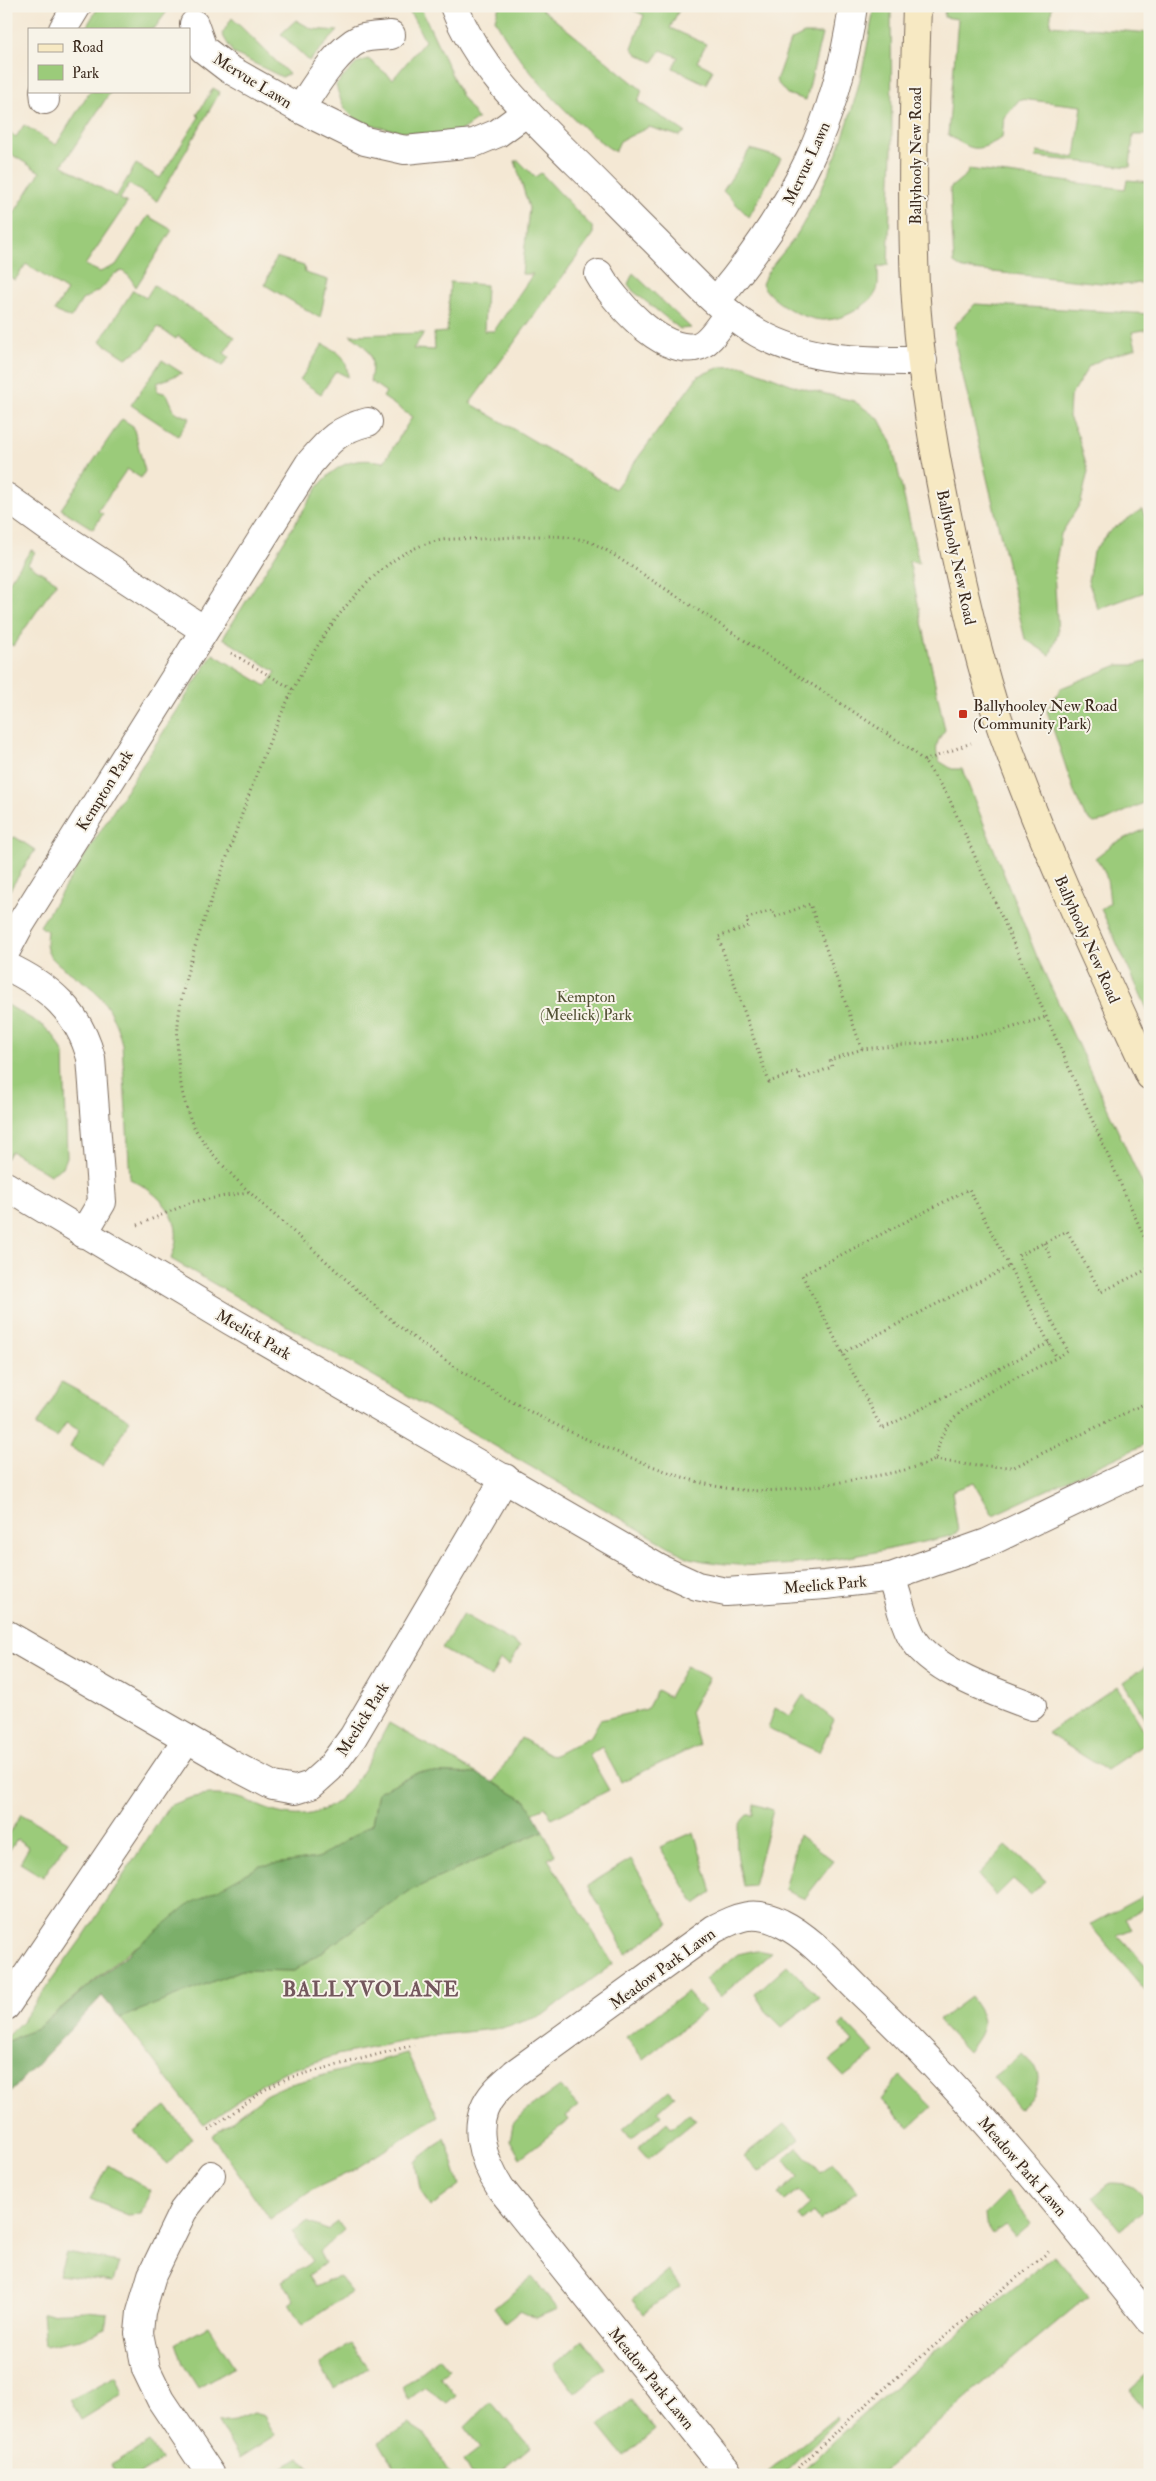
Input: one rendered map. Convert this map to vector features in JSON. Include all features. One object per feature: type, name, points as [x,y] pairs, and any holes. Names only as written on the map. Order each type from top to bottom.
[{"type":"main road","name":"Ballyhooly New Road","points":[[917,6],[913,162],[915,285],[933,442],[948,526],[990,692],[1003,732],[1053,861],[1150,1076]]},
{"type":"street","points":[[63,28],[77,6]]},
{"type":"street","points":[[454,6],[474,45],[501,84],[723,307],[757,332],[790,348],[825,358],[923,362]]},
{"type":"street","name":"Mervue Lawn","points":[[598,274],[609,293],[624,309],[665,341],[680,346],[696,347],[706,342],[723,307],[786,206],[810,162],[831,107],[853,6]]},
{"type":"street","name":"Mervue Lawn","points":[[194,24],[203,48],[229,69],[300,109],[365,141],[405,150],[474,143],[498,133],[528,112]]},
{"type":"street","name":"Mervue Lawn","points":[[300,109],[339,55],[360,39],[391,35]]},
{"type":"street","name":"Kempton Park","points":[[6,951],[309,464],[331,438],[350,426],[368,422]]},
{"type":"street","points":[[6,497],[52,530],[204,630]]},
{"type":"street","points":[[6,966],[54,996],[73,1016],[85,1036],[91,1058],[102,1202],[83,1234]]},
{"type":"street","name":"Meelick Park","points":[[6,1186],[83,1234],[660,1569],[697,1586],[726,1592],[825,1585],[891,1577],[987,1543],[1150,1465]]},
{"type":"street","name":"Meelick Park","points":[[6,1634],[187,1739],[273,1786],[295,1790],[311,1785],[330,1768],[353,1737],[505,1478]]},
{"type":"street","points":[[891,1577],[911,1636],[927,1654],[946,1668],[1003,1696],[1032,1706]]},
{"type":"street","points":[[6,2006],[187,1739]]},
{"type":"street","name":"Meadow Park Lawn","points":[[722,2475],[727,2471],[501,2189],[489,2170],[482,2149],[480,2130],[484,2109],[494,2092],[515,2073],[714,1929],[741,1916],[758,1915],[780,1922],[798,1933],[875,2005],[954,2086],[1077,2229],[1150,2320]]},
{"type":"street","points":[[211,2175],[183,2211],[152,2275],[141,2312],[139,2333],[146,2369],[161,2400],[211,2475]]},
{"type":"path","points":[[1150,1250],[948,796],[924,761],[891,735],[606,550],[586,540],[564,537],[438,540],[413,549],[392,561],[360,590],[337,619],[306,665],[266,752],[194,950],[178,1022],[180,1076],[190,1120],[212,1151],[249,1191],[391,1320],[446,1360],[556,1425],[666,1471],[731,1489],[767,1490],[836,1483],[921,1466],[936,1460],[977,1466],[1014,1467],[1150,1401]]},
{"type":"path","points":[[204,630],[219,646],[294,690]]},
{"type":"path","points":[[924,761],[937,756]]},
{"type":"path","points":[[862,1049],[810,904],[775,917],[772,910],[755,916],[746,920],[749,926],[718,938],[769,1082],[799,1071],[801,1079],[832,1068],[830,1060],[862,1049],[938,1042],[998,1032],[1046,1017]]},
{"type":"path","points":[[1049,1343],[882,1429],[802,1275],[969,1189],[1057,1358]]},
{"type":"path","points":[[132,1228],[192,1202],[249,1191]]},
{"type":"path","points":[[936,1460],[938,1445],[946,1428],[961,1411],[976,1400],[1068,1351],[1018,1256],[1068,1231],[1101,1292],[1150,1268]]},
{"type":"path","points":[[1044,1243],[1052,1260]]},
{"type":"path","points":[[842,1353],[1010,1266]]},
{"type":"path","points":[[209,2130],[264,2090],[288,2078],[414,2045]]},
{"type":"path","points":[[791,2475],[869,2400],[930,2348],[1056,2247]]},
{"type":"green space","points":[[99,6],[171,6],[155,28],[86,28]]},
{"type":"green space","points":[[407,6],[420,6],[461,95],[478,119],[458,132],[445,134],[417,133],[373,125],[352,116],[346,110],[340,98],[336,85],[357,63],[368,59],[393,79],[425,41]]},
{"type":"green space","points":[[499,6],[538,6],[642,90],[638,102],[685,132],[679,136],[649,127],[620,141],[615,152],[599,141],[565,110],[532,73],[517,54],[495,19]]},
{"type":"green space","points":[[631,6],[681,6],[670,28],[706,44],[697,62],[713,70],[706,84],[673,68],[678,57],[661,50],[653,62],[637,54],[632,48],[644,15],[630,9]]},
{"type":"green space","points":[[874,6],[891,6],[892,151],[888,265],[878,267],[876,293],[861,307],[839,318],[829,320],[816,319],[789,309],[766,291],[762,284],[764,278],[799,230],[825,182],[835,158],[859,83]]},
{"type":"green space","points":[[945,6],[1052,6],[1050,25],[1150,33],[1150,135],[1133,135],[1130,167],[1036,157],[1037,152],[1075,158],[1082,106],[1020,99],[1004,117],[1002,138],[993,143],[980,148],[969,147],[948,135],[958,19],[944,17]]},
{"type":"green space","points":[[232,18],[289,74],[282,77],[233,53],[222,34]]},
{"type":"green space","points":[[296,20],[312,29],[338,31],[309,61],[281,34]]},
{"type":"green space","points":[[804,34],[822,34],[806,100],[787,94],[776,81],[790,41]]},
{"type":"green space","points":[[213,88],[220,92],[157,201],[129,184],[120,199],[127,203],[85,265],[100,272],[116,265],[148,216],[172,230],[136,287],[129,276],[122,271],[114,274],[101,289],[82,300],[71,318],[54,311],[67,291],[26,264],[15,280],[6,275],[6,215],[11,218],[40,172],[6,151],[6,132],[16,137],[24,125],[56,145],[89,92],[110,92],[62,165],[116,197],[136,164],[160,178],[199,117],[197,115]]},
{"type":"green space","points":[[750,149],[781,158],[749,217],[723,191]]},
{"type":"green space","name":"Kempton (Meelick) Park","points":[[515,161],[519,161],[535,177],[541,173],[593,228],[593,235],[470,403],[615,489],[698,376],[721,367],[744,366],[798,387],[854,401],[879,419],[892,444],[919,563],[909,561],[945,730],[937,744],[939,761],[952,769],[962,769],[1037,957],[1150,1200],[1150,1442],[993,1515],[974,1483],[952,1491],[958,1532],[951,1536],[853,1556],[787,1565],[722,1564],[689,1558],[171,1259],[176,1241],[176,1229],[169,1211],[155,1195],[130,1179],[122,1044],[115,1023],[106,1005],[97,993],[58,964],[47,949],[47,931],[40,926],[213,654],[266,686],[276,672],[223,638],[318,487],[339,467],[363,460],[384,462],[412,417],[383,397],[386,392],[370,381],[372,366],[370,354],[363,345],[350,335],[424,333],[413,349],[435,350],[434,333],[447,332],[450,282],[486,285],[484,331],[494,331],[533,274],[522,274],[529,208]]},
{"type":"green space","points":[[968,169],[1125,189],[1127,180],[1150,182],[1150,282],[1121,285],[963,269],[954,263],[950,188],[967,174]]},
{"type":"green space","points":[[276,257],[304,266],[305,273],[328,280],[320,318],[265,285]]},
{"type":"green space","points":[[633,273],[691,328],[680,329],[633,291],[628,284]]},
{"type":"green space","points":[[154,285],[235,337],[224,353],[229,357],[223,366],[178,336],[176,339],[158,327],[145,346],[126,358],[100,341],[133,290],[146,298]]},
{"type":"green space","points":[[975,304],[1150,314],[1150,329],[1132,332],[1136,348],[1102,359],[1089,366],[1070,397],[1069,417],[1078,436],[1088,471],[1081,502],[1061,534],[1054,572],[1058,633],[1050,655],[1025,639],[956,347],[954,326]]},
{"type":"green space","points":[[323,344],[342,356],[346,364],[348,377],[336,371],[321,394],[300,380]]},
{"type":"green space","points":[[162,360],[182,373],[157,383],[157,391],[167,394],[175,412],[190,418],[178,436],[131,405]]},
{"type":"green space","points":[[122,419],[133,426],[145,471],[141,478],[127,469],[98,511],[103,514],[93,529],[61,509]]},
{"type":"green space","points":[[1142,509],[1150,529],[1150,590],[1098,609],[1088,581],[1093,552],[1110,531]]},
{"type":"green space","points":[[31,550],[35,552],[28,564],[57,582],[13,646],[6,642],[6,586]]},
{"type":"green space","points":[[1150,661],[1150,800],[1105,821],[1094,823],[1085,816],[1075,794],[1047,711],[1061,688],[1118,665],[1135,665]]},
{"type":"green space","points":[[1150,827],[1150,1015],[1101,909],[1110,903],[1109,890],[1103,868],[1095,858],[1113,844]]},
{"type":"green space","points":[[15,837],[35,850],[6,896],[6,840]]},
{"type":"green space","points":[[6,1004],[42,1025],[54,1036],[64,1054],[67,1157],[63,1167],[50,1175],[11,1151],[6,1159]]},
{"type":"green space","points":[[62,1382],[130,1420],[103,1466],[70,1447],[79,1430],[66,1423],[57,1438],[36,1426]]},
{"type":"green space","points":[[463,1614],[520,1646],[509,1665],[500,1660],[491,1677],[442,1649]]},
{"type":"green space","points":[[1148,1665],[1150,1669],[1150,1725],[1123,1682]]},
{"type":"green space","points":[[686,1666],[709,1678],[690,1712],[699,1745],[621,1782],[602,1747],[589,1755],[609,1790],[552,1819],[545,1807],[532,1813],[526,1801],[493,1783],[521,1738],[553,1756],[591,1736],[600,1720],[647,1709],[657,1690],[669,1697]]},
{"type":"green space","points":[[1117,1686],[1150,1740],[1106,1770],[1047,1733]]},
{"type":"green space","points":[[803,1695],[834,1720],[819,1752],[768,1729],[775,1708],[790,1716]]},
{"type":"green space","points":[[389,1723],[478,1774],[420,1772],[378,1792],[372,1824],[318,1858],[260,1866],[128,1952],[37,2028],[6,2042],[6,2037],[24,2019],[85,1934],[169,1806],[195,1797],[220,1795],[242,1799],[275,1812],[286,1814],[307,1815],[316,1812],[335,1803],[351,1787],[369,1760]]},
{"type":"green space","points":[[420,1772],[478,1774],[526,1801],[543,1831],[411,1890],[294,1971],[242,1970],[120,2018],[102,1996],[6,2097],[6,2042],[37,2028],[187,1906],[260,1866],[318,1858],[372,1824],[378,1792]]},
{"type":"green space","points":[[754,1804],[773,1810],[753,1885],[743,1886],[737,1849],[738,1830],[741,1822],[747,1815],[753,1815]]},
{"type":"green space","points":[[21,1814],[68,1841],[43,1877],[20,1863],[29,1847],[17,1839],[6,1855],[6,1831],[10,1833]]},
{"type":"green space","points":[[543,1831],[555,1855],[548,1859],[613,1964],[543,2015],[502,2028],[429,2036],[337,2055],[284,2072],[261,2085],[204,2125],[120,2018],[242,1970],[294,1971],[411,1890]]},
{"type":"green space","points":[[694,1832],[712,1892],[695,1904],[660,1847]]},
{"type":"green space","points":[[799,1835],[834,1861],[805,1898],[784,1889]]},
{"type":"green space","points":[[1006,1846],[1046,1881],[1030,1894],[1013,1879],[996,1896],[978,1875]]},
{"type":"green space","points":[[631,1859],[669,1924],[626,1954],[588,1885]]},
{"type":"green space","points":[[1150,1892],[1150,1904],[1125,1919],[1132,1929],[1118,1935],[1150,1970],[1150,1996],[1090,1925]]},
{"type":"green space","points":[[756,1950],[771,1953],[720,1997],[705,1979],[738,1954]]},
{"type":"green space","points":[[787,1965],[819,1997],[782,2027],[765,2010],[755,1994]]},
{"type":"green space","points":[[687,1992],[704,2011],[643,2059],[626,2037]]},
{"type":"green space","points":[[970,1997],[980,2013],[983,2025],[979,2037],[968,2052],[938,2021]]},
{"type":"green space","points":[[844,2021],[875,2053],[844,2077],[829,2061],[853,2042],[839,2026]]},
{"type":"green space","points":[[407,2053],[438,2116],[352,2171],[314,2189],[270,2219],[212,2136],[267,2094],[287,2085]]},
{"type":"green space","points":[[1022,2054],[1036,2069],[1038,2081],[1031,2097],[1020,2109],[993,2077]]},
{"type":"green space","points":[[900,2075],[932,2107],[909,2128],[881,2100]]},
{"type":"green space","points":[[560,2086],[578,2106],[566,2116],[569,2120],[520,2158],[510,2140],[513,2124],[523,2113]]},
{"type":"green space","points":[[669,2090],[675,2096],[658,2111],[661,2115],[631,2139],[623,2129]]},
{"type":"green space","points":[[166,2106],[192,2138],[168,2164],[134,2132]]},
{"type":"green space","points":[[689,2113],[695,2121],[648,2159],[638,2148],[667,2122],[672,2128]]},
{"type":"green space","points":[[785,2124],[799,2139],[759,2172],[743,2157]]},
{"type":"green space","points":[[445,2138],[460,2185],[430,2207],[420,2189],[415,2162]]},
{"type":"green space","points":[[798,2147],[820,2172],[833,2162],[857,2191],[820,2221],[813,2212],[802,2221],[798,2215],[810,2204],[798,2190],[784,2201],[778,2194],[798,2177],[784,2159]]},
{"type":"green space","points":[[108,2165],[151,2190],[141,2214],[128,2215],[90,2199]]},
{"type":"green space","points":[[1110,2183],[1124,2184],[1133,2188],[1149,2206],[1121,2230],[1093,2197]]},
{"type":"green space","points":[[1007,2192],[1031,2223],[1015,2237],[1005,2225],[993,2234],[986,2223],[985,2214]]},
{"type":"green space","points":[[307,2222],[327,2230],[338,2222],[344,2230],[319,2252],[325,2263],[308,2276],[315,2287],[339,2276],[352,2292],[302,2325],[289,2304],[294,2300],[282,2281],[313,2261],[292,2232]]},
{"type":"green space","points":[[66,2253],[119,2262],[113,2282],[59,2275]]},
{"type":"green space","points":[[1054,2255],[1088,2296],[974,2391],[879,2475],[800,2475],[892,2389]]},
{"type":"green space","points":[[668,2271],[680,2287],[643,2314],[632,2300]]},
{"type":"green space","points":[[532,2277],[558,2309],[535,2318],[520,2311],[505,2323],[494,2308]]},
{"type":"green space","points":[[86,2311],[107,2313],[106,2328],[80,2339],[45,2346],[42,2313]]},
{"type":"green space","points":[[208,2326],[234,2367],[198,2388],[183,2364],[176,2343]]},
{"type":"green space","points":[[583,2340],[605,2368],[575,2393],[554,2365]]},
{"type":"green space","points":[[351,2344],[368,2368],[334,2389],[320,2364]]},
{"type":"green space","points":[[440,2358],[449,2369],[440,2376],[456,2396],[447,2404],[425,2387],[409,2399],[402,2387]]},
{"type":"green space","points":[[1150,2372],[1150,2415],[1129,2390]]},
{"type":"green space","points":[[116,2376],[123,2394],[81,2420],[70,2400]]},
{"type":"green space","points":[[631,2400],[655,2430],[624,2456],[599,2425]]},
{"type":"green space","points":[[491,2402],[530,2447],[497,2475],[471,2475],[463,2461],[480,2448],[465,2427]]},
{"type":"green space","points":[[253,2413],[264,2416],[275,2435],[239,2458],[218,2422],[235,2420]]},
{"type":"green space","points":[[837,2416],[838,2419],[783,2475],[770,2475],[768,2472]]},
{"type":"green space","points":[[409,2424],[426,2435],[451,2475],[411,2475],[406,2467],[397,2472],[379,2442]]},
{"type":"green space","points":[[150,2442],[161,2461],[138,2475],[116,2475],[111,2465]]},
{"type":"green space","points":[[300,2457],[314,2475],[271,2475]]},
{"type":"place","name":"Ballyhooley New Road (Community Park)","points":[[963,714]]},
{"type":"district","name":"BALLYVOLANE","points":[[371,1989]]}]
